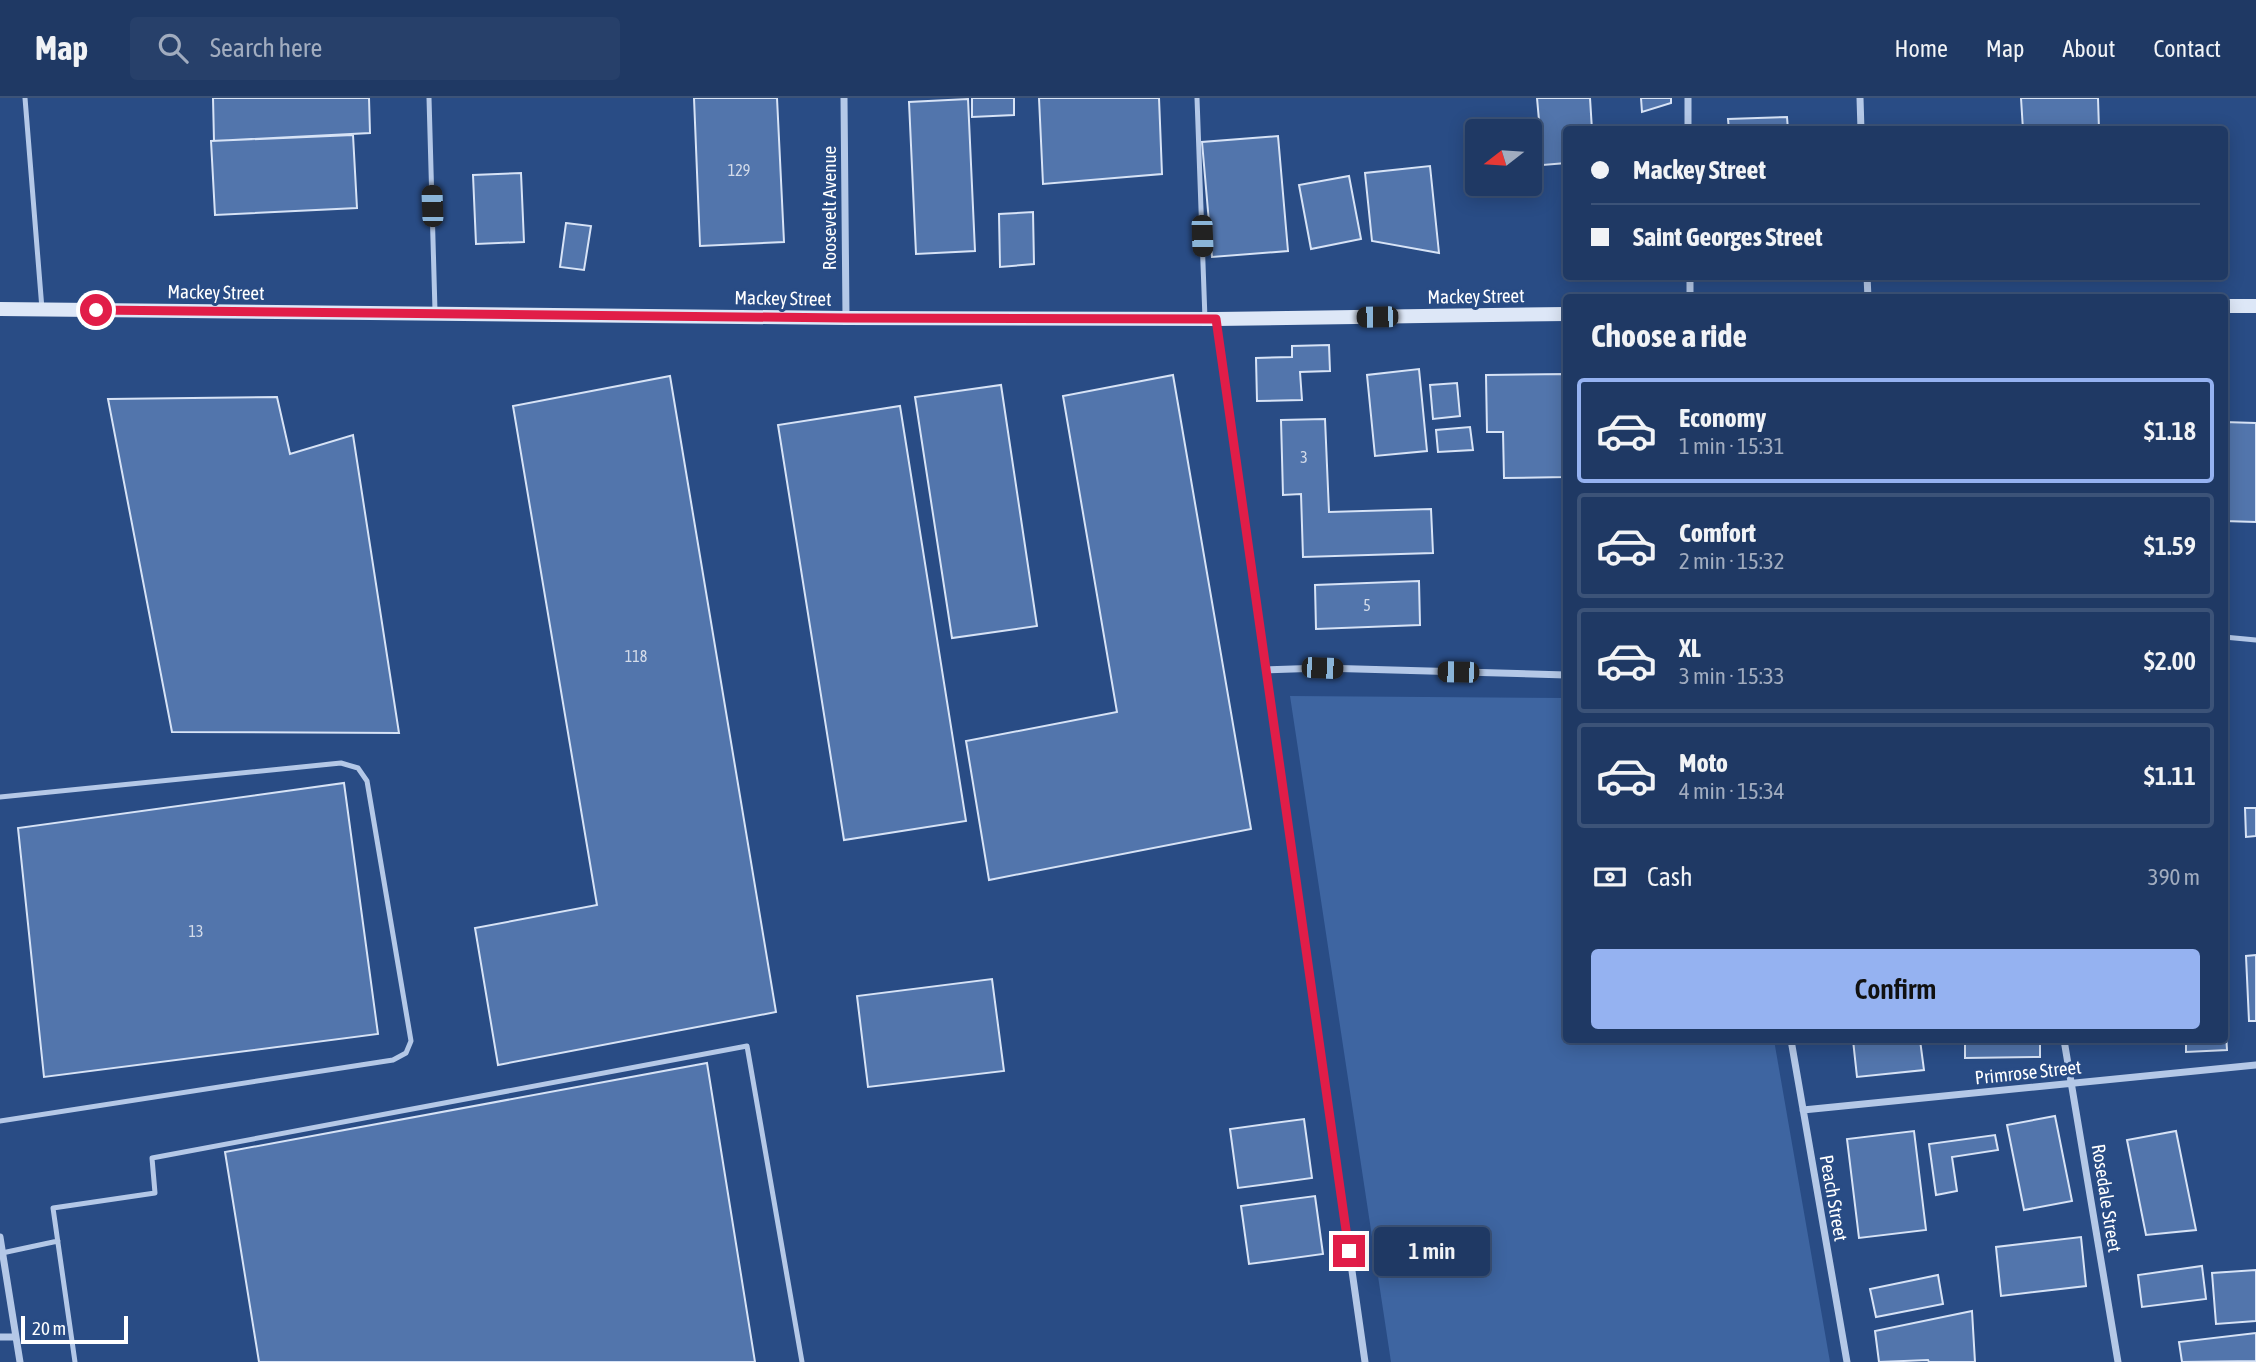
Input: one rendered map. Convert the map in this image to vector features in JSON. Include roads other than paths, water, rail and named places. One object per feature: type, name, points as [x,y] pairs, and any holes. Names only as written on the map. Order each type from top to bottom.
[{"type":"main road","points":[[2228,306],[2256,306]]},
{"type":"main road","name":"Mackey Street","points":[[0,309],[846,318],[1210,319],[1563,314]]},
{"type":"street","name":"Roosevelt Avenue","points":[[844,98],[846,318]]},
{"type":"street","points":[[1688,98],[1688,126]]},
{"type":"street","points":[[1860,98],[1861,126]]},
{"type":"street","points":[[1210,319],[1266,670],[1365,1362]]},
{"type":"street","points":[[1266,670],[1322,668],[1563,676]]},
{"type":"street","name":"Peach Street","points":[[1792,1043],[1847,1362]]},
{"type":"street","name":"Rosedale Street","points":[[2065,1043],[2118,1362]]},
{"type":"street","name":"Primrose Street","points":[[1803,1110],[2256,1065]]},
{"type":"street","points":[[0,1237],[20,1362]]},
{"type":"street","points":[[0,1337],[16,1337]]},
{"type":"lane","points":[[25,98],[43,309]]},
{"type":"lane","points":[[429,98],[435,314]]},
{"type":"lane","points":[[1197,98],[1210,319]]},
{"type":"lane","points":[[2228,637],[2256,640]]},
{"type":"lane","points":[[0,797],[341,763],[358,768],[367,781],[411,1041],[406,1052],[393,1060],[0,1121]]},
{"type":"lane","points":[[75,1362],[53,1208],[155,1193],[152,1158],[747,1046],[802,1362]]},
{"type":"lane","points":[[2,1253],[58,1241]]}]
